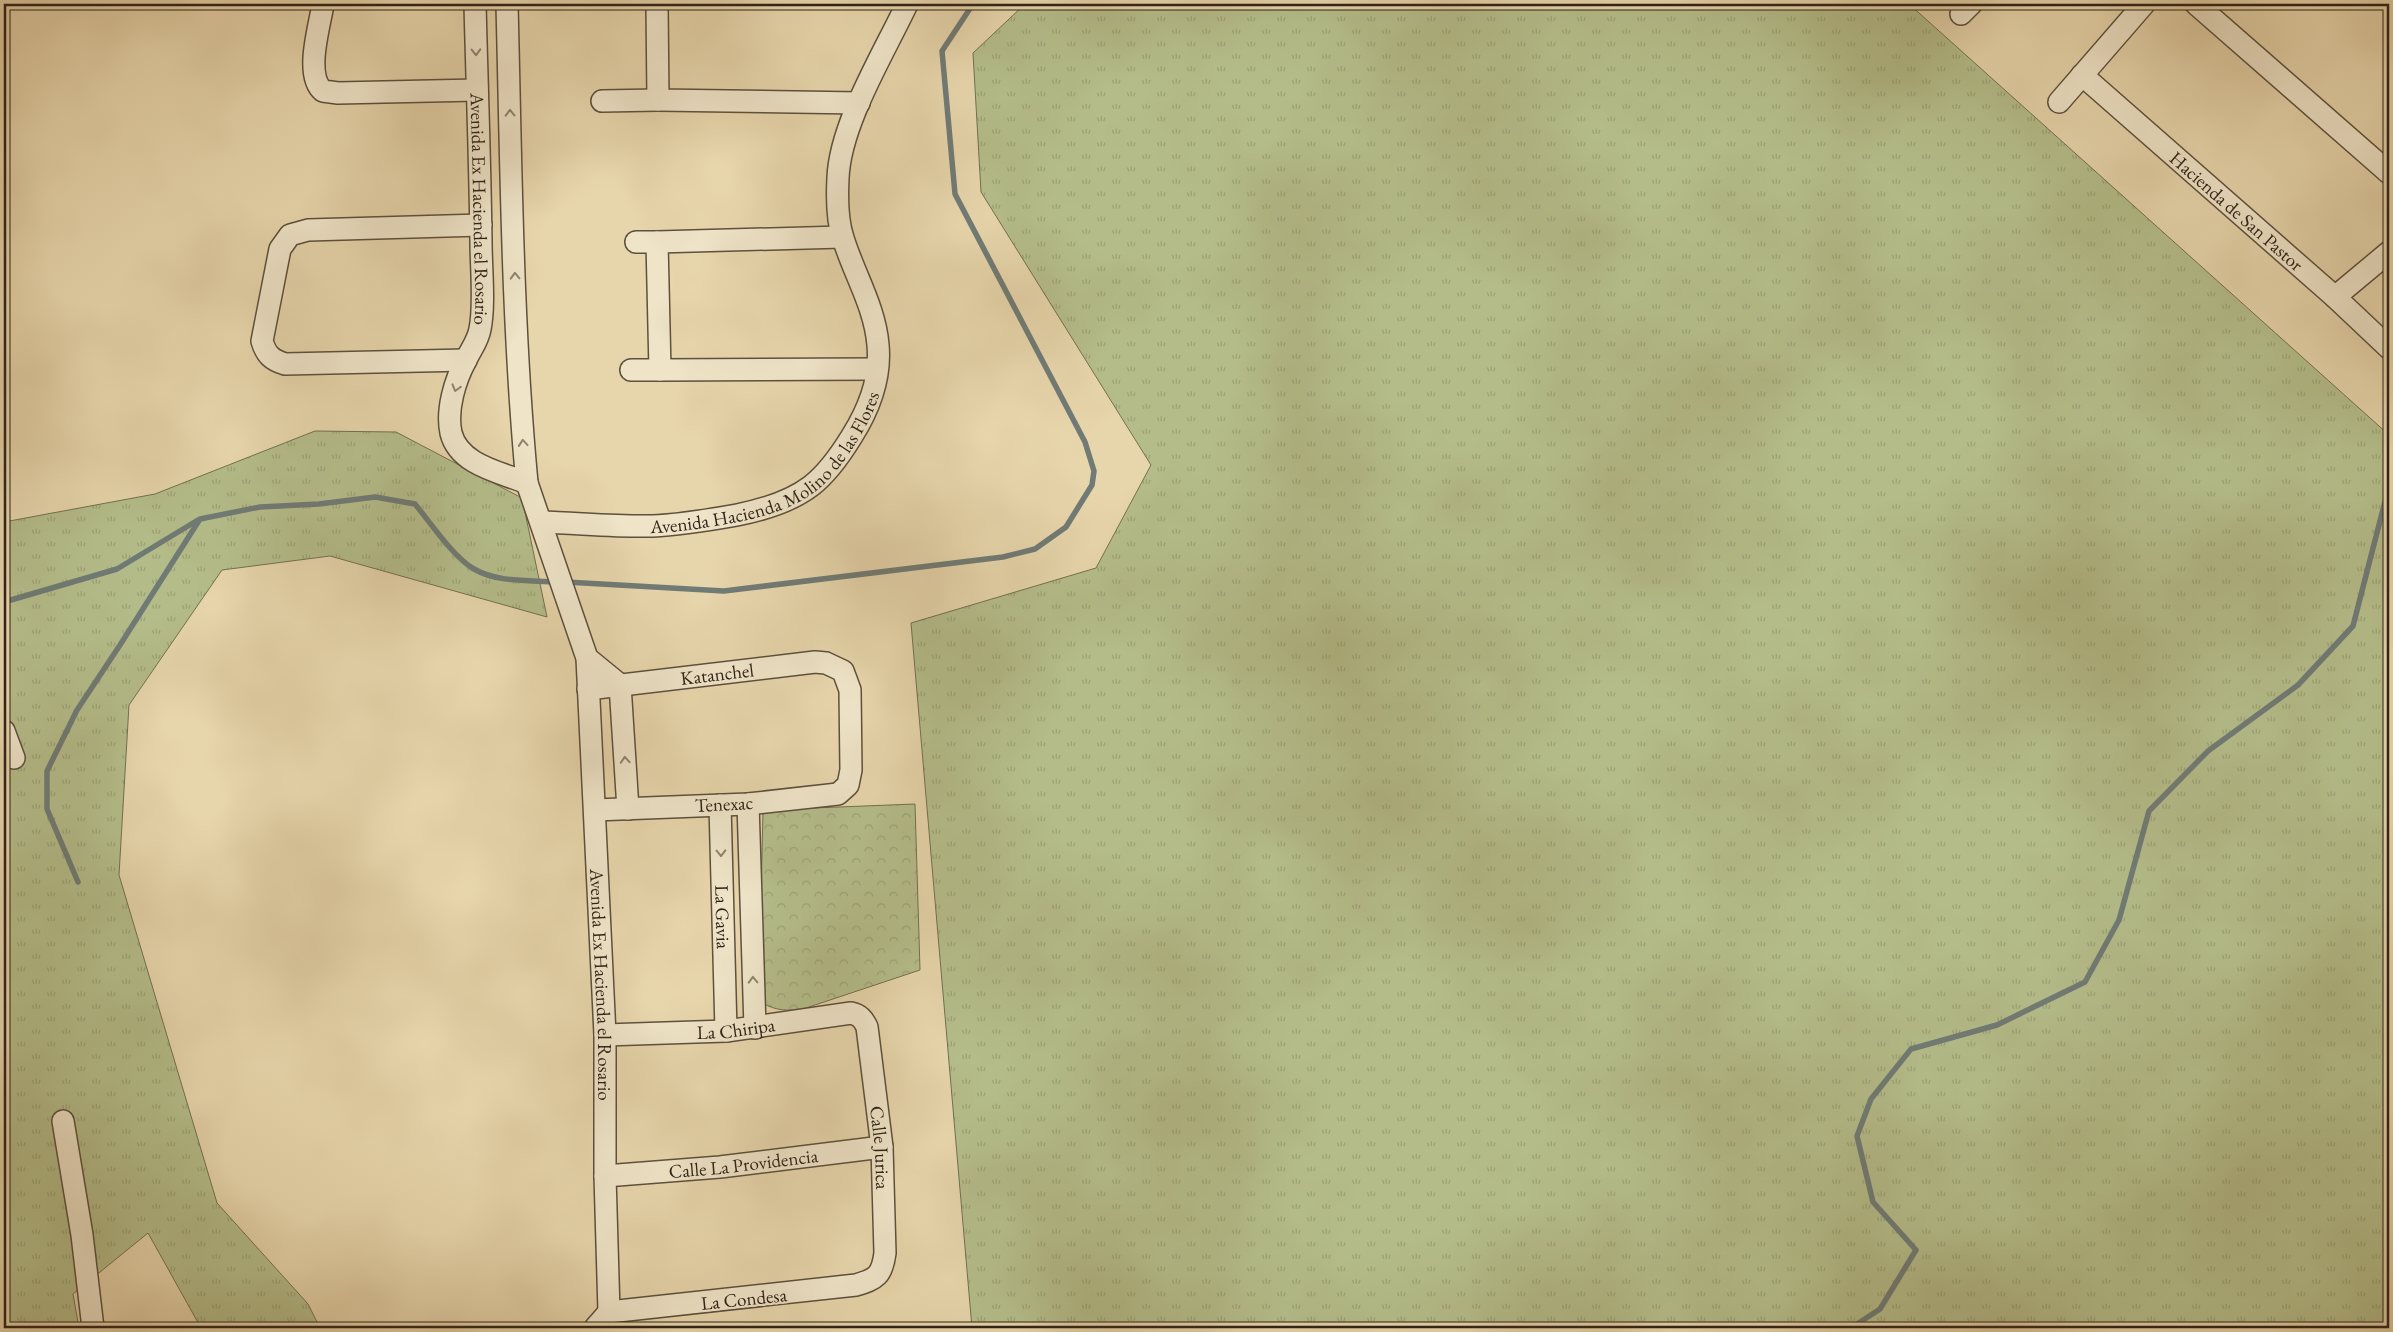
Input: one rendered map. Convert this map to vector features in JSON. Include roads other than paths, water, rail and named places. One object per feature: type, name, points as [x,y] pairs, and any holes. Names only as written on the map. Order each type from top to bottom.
[{"type":"street","points":[[323,4],[313,68],[315,80],[322,90],[338,93],[477,90]]},
{"type":"street","name":"Avenida Ex Hacienda el Rosario","points":[[475,4],[480,225],[480,327],[474,347],[466,360],[458,380],[450,418],[451,433],[456,444],[474,461],[527,483]]},
{"type":"street","name":"Avenida Ex Hacienda el Rosario","points":[[507,4],[518,350],[527,483],[587,658],[596,810],[605,1035],[605,1176],[608,1312]]},
{"type":"street","points":[[657,4],[658,100]]},
{"type":"street","name":"Avenida Hacienda Molino de las Flores","points":[[541,522],[631,526],[685,524],[748,512],[792,497],[811,486],[845,448],[862,420],[872,396],[877,369],[878,345],[874,326],[842,237],[838,204],[838,177],[842,149],[859,103],[907,4]]},
{"type":"street","points":[[2059,102],[2144,4]]},
{"type":"street","points":[[2196,4],[2389,173]]},
{"type":"street","name":"Hacienda de San Pastor","points":[[2082,76],[2335,297],[2389,348]]},
{"type":"street","points":[[602,101],[859,103]]},
{"type":"street","points":[[466,360],[285,364],[274,360],[265,352],[262,341],[280,249],[290,235],[308,230],[480,225]]},
{"type":"street","points":[[660,370],[646,242],[842,237]]},
{"type":"street","points":[[2335,297],[2389,252]]},
{"type":"street","points":[[631,370],[877,369]]},
{"type":"street","points":[[587,658],[620,685],[628,808]]},
{"type":"street","name":"Katanchel","points":[[588,689],[815,662],[826,663],[843,672],[850,690],[852,770],[848,785]]},
{"type":"street","points":[[4,730],[14,758]]},
{"type":"street","name":"Tenexac","points":[[596,810],[748,804],[830,796],[838,794],[848,785]]},
{"type":"street","name":"La Gavia","points":[[748,804],[755,1028]]},
{"type":"street","name":"La Gavia","points":[[720,805],[726,1031]]},
{"type":"street","name":"La Chiripa","points":[[605,1035],[726,1031],[851,1013],[864,1020]]},
{"type":"street","name":"Calle Jurica","points":[[864,1020],[867,1027],[882,1147],[885,1253],[884,1266],[878,1276]]},
{"type":"street","points":[[63,1121],[82,1235],[94,1328]]},
{"type":"street","name":"Calle La Providencia","points":[[605,1176],[720,1167],[882,1147]]},
{"type":"street","name":"La Condesa","points":[[608,1312],[836,1289],[856,1286],[878,1276]]},
{"type":"street","points":[[594,1328],[608,1312]]},
{"type":"waterway","points":[[566,582],[724,591],[1003,557],[1035,549],[1066,527],[1092,485],[1094,471],[1085,442],[955,194],[942,51],[973,4]]},
{"type":"waterway","points":[[1851,1328],[1880,1309],[1916,1250],[1873,1202],[1857,1136],[1871,1099],[1911,1049],[1997,1025],[2085,982],[2119,920],[2149,811],[2208,751],[2298,685],[2353,626],[2389,486]]},
{"type":"waterway","points":[[78,882],[47,809],[47,771],[77,710],[200,519],[260,507],[319,504],[375,497],[415,504],[458,557],[474,569],[493,577],[504,579],[557,582]]},
{"type":"waterway","points":[[4,602],[117,569],[198,520]]}]
